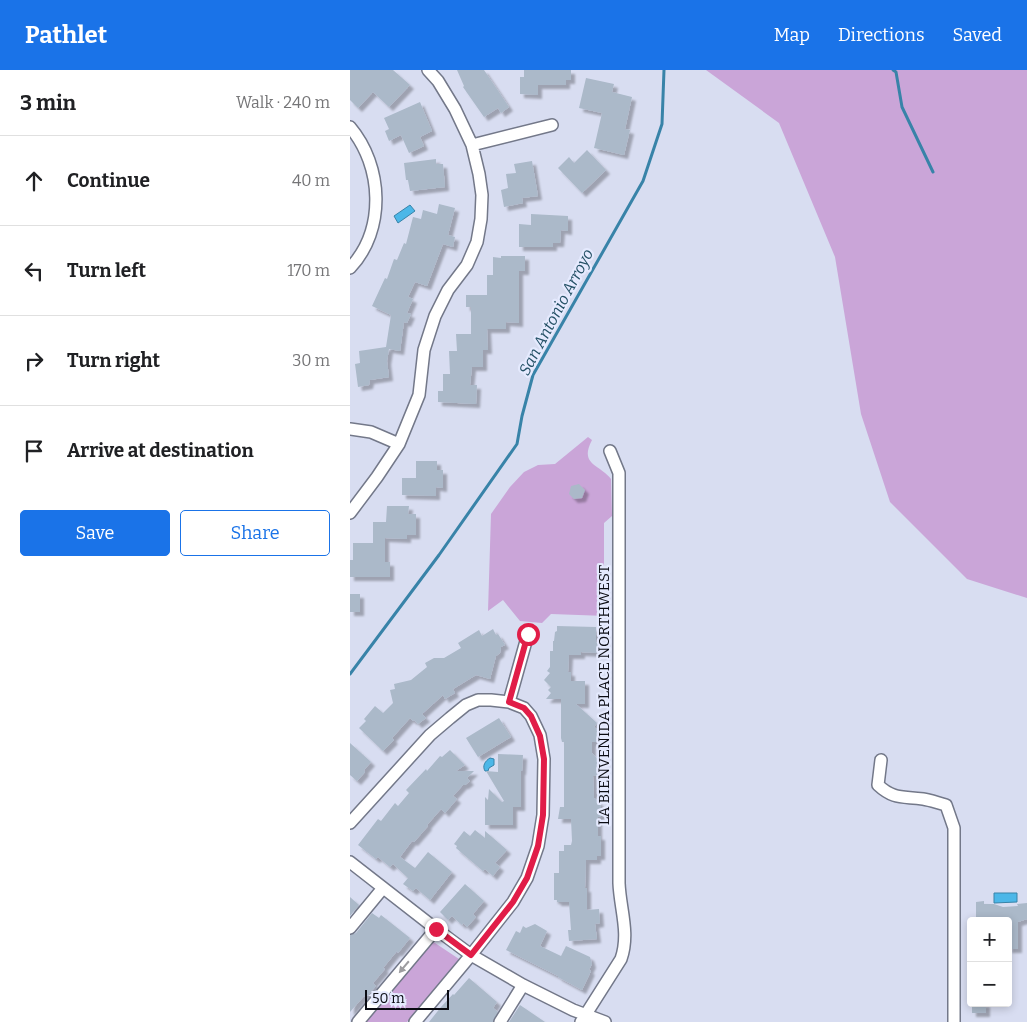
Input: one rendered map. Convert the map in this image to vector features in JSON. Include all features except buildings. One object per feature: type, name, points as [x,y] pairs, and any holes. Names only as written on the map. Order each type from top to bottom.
[{"type":"street","points":[[350,512],[399,444],[419,395],[424,350],[435,316],[448,290],[467,265],[477,242],[481,219],[482,195],[472,145],[455,109],[438,81],[428,70]]},
{"type":"street","points":[[472,145],[552,125]]},
{"type":"street","points":[[350,127],[359,138],[371,162],[376,188],[375,216],[368,242],[357,262],[350,268]]},
{"type":"street","points":[[350,429],[371,432],[399,444]]},
{"type":"street","name":"LA BIENVENIDA PLACE NORTHWEST","points":[[584,1019],[621,959],[626,941],[619,883],[619,473],[610,451]]},
{"type":"street","points":[[509,702],[528,634]]},
{"type":"street","points":[[350,823],[430,735],[466,705],[478,700],[509,702],[524,708],[531,716],[540,736],[544,759],[543,815],[538,846],[527,878],[513,902],[415,1022]]},
{"type":"street","points":[[881,760],[878,785],[886,792],[898,797],[923,799],[946,805],[954,828],[954,1022]]},
{"type":"street","points":[[350,862],[471,955],[584,1019],[605,1022]]},
{"type":"street","points":[[350,928],[383,888]]},
{"type":"street","points":[[358,1022],[436,929]]},
{"type":"street","points":[[500,1022],[523,985]]},
{"type":"shaded area","points":[[706,70],[1027,70],[1027,598],[967,579],[890,502],[861,414],[835,257],[779,123]]},
{"type":"shaded area","points":[[588,437],[592,440],[589,448],[589,459],[611,479],[612,516],[604,523],[604,599],[607,602],[606,616],[551,614],[542,623],[520,621],[503,600],[488,611],[491,514],[510,487],[524,472],[538,465],[555,464]]},
{"type":"shaded area","points":[[432,941],[459,959],[407,1022],[364,1022]]},
{"type":"water","points":[[410,205],[415,211],[398,223],[394,216]]},
{"type":"water","points":[[490,758],[494,759],[494,765],[488,771],[485,771],[484,764]]},
{"type":"water","points":[[994,893],[1017,893],[1017,902],[994,903]]},
{"type":"waterway","name":"San Antonio Arroyo","points":[[350,674],[439,555],[517,444],[533,375],[643,181],[662,124],[664,70]]},
{"type":"waterway","points":[[893,70],[896,72],[902,107],[933,172]]},
{"type":"route","points":[[436,929],[471,955],[513,902],[527,878],[538,846],[543,815],[544,759],[540,736],[531,716],[524,708],[509,702],[528,634]]}]
